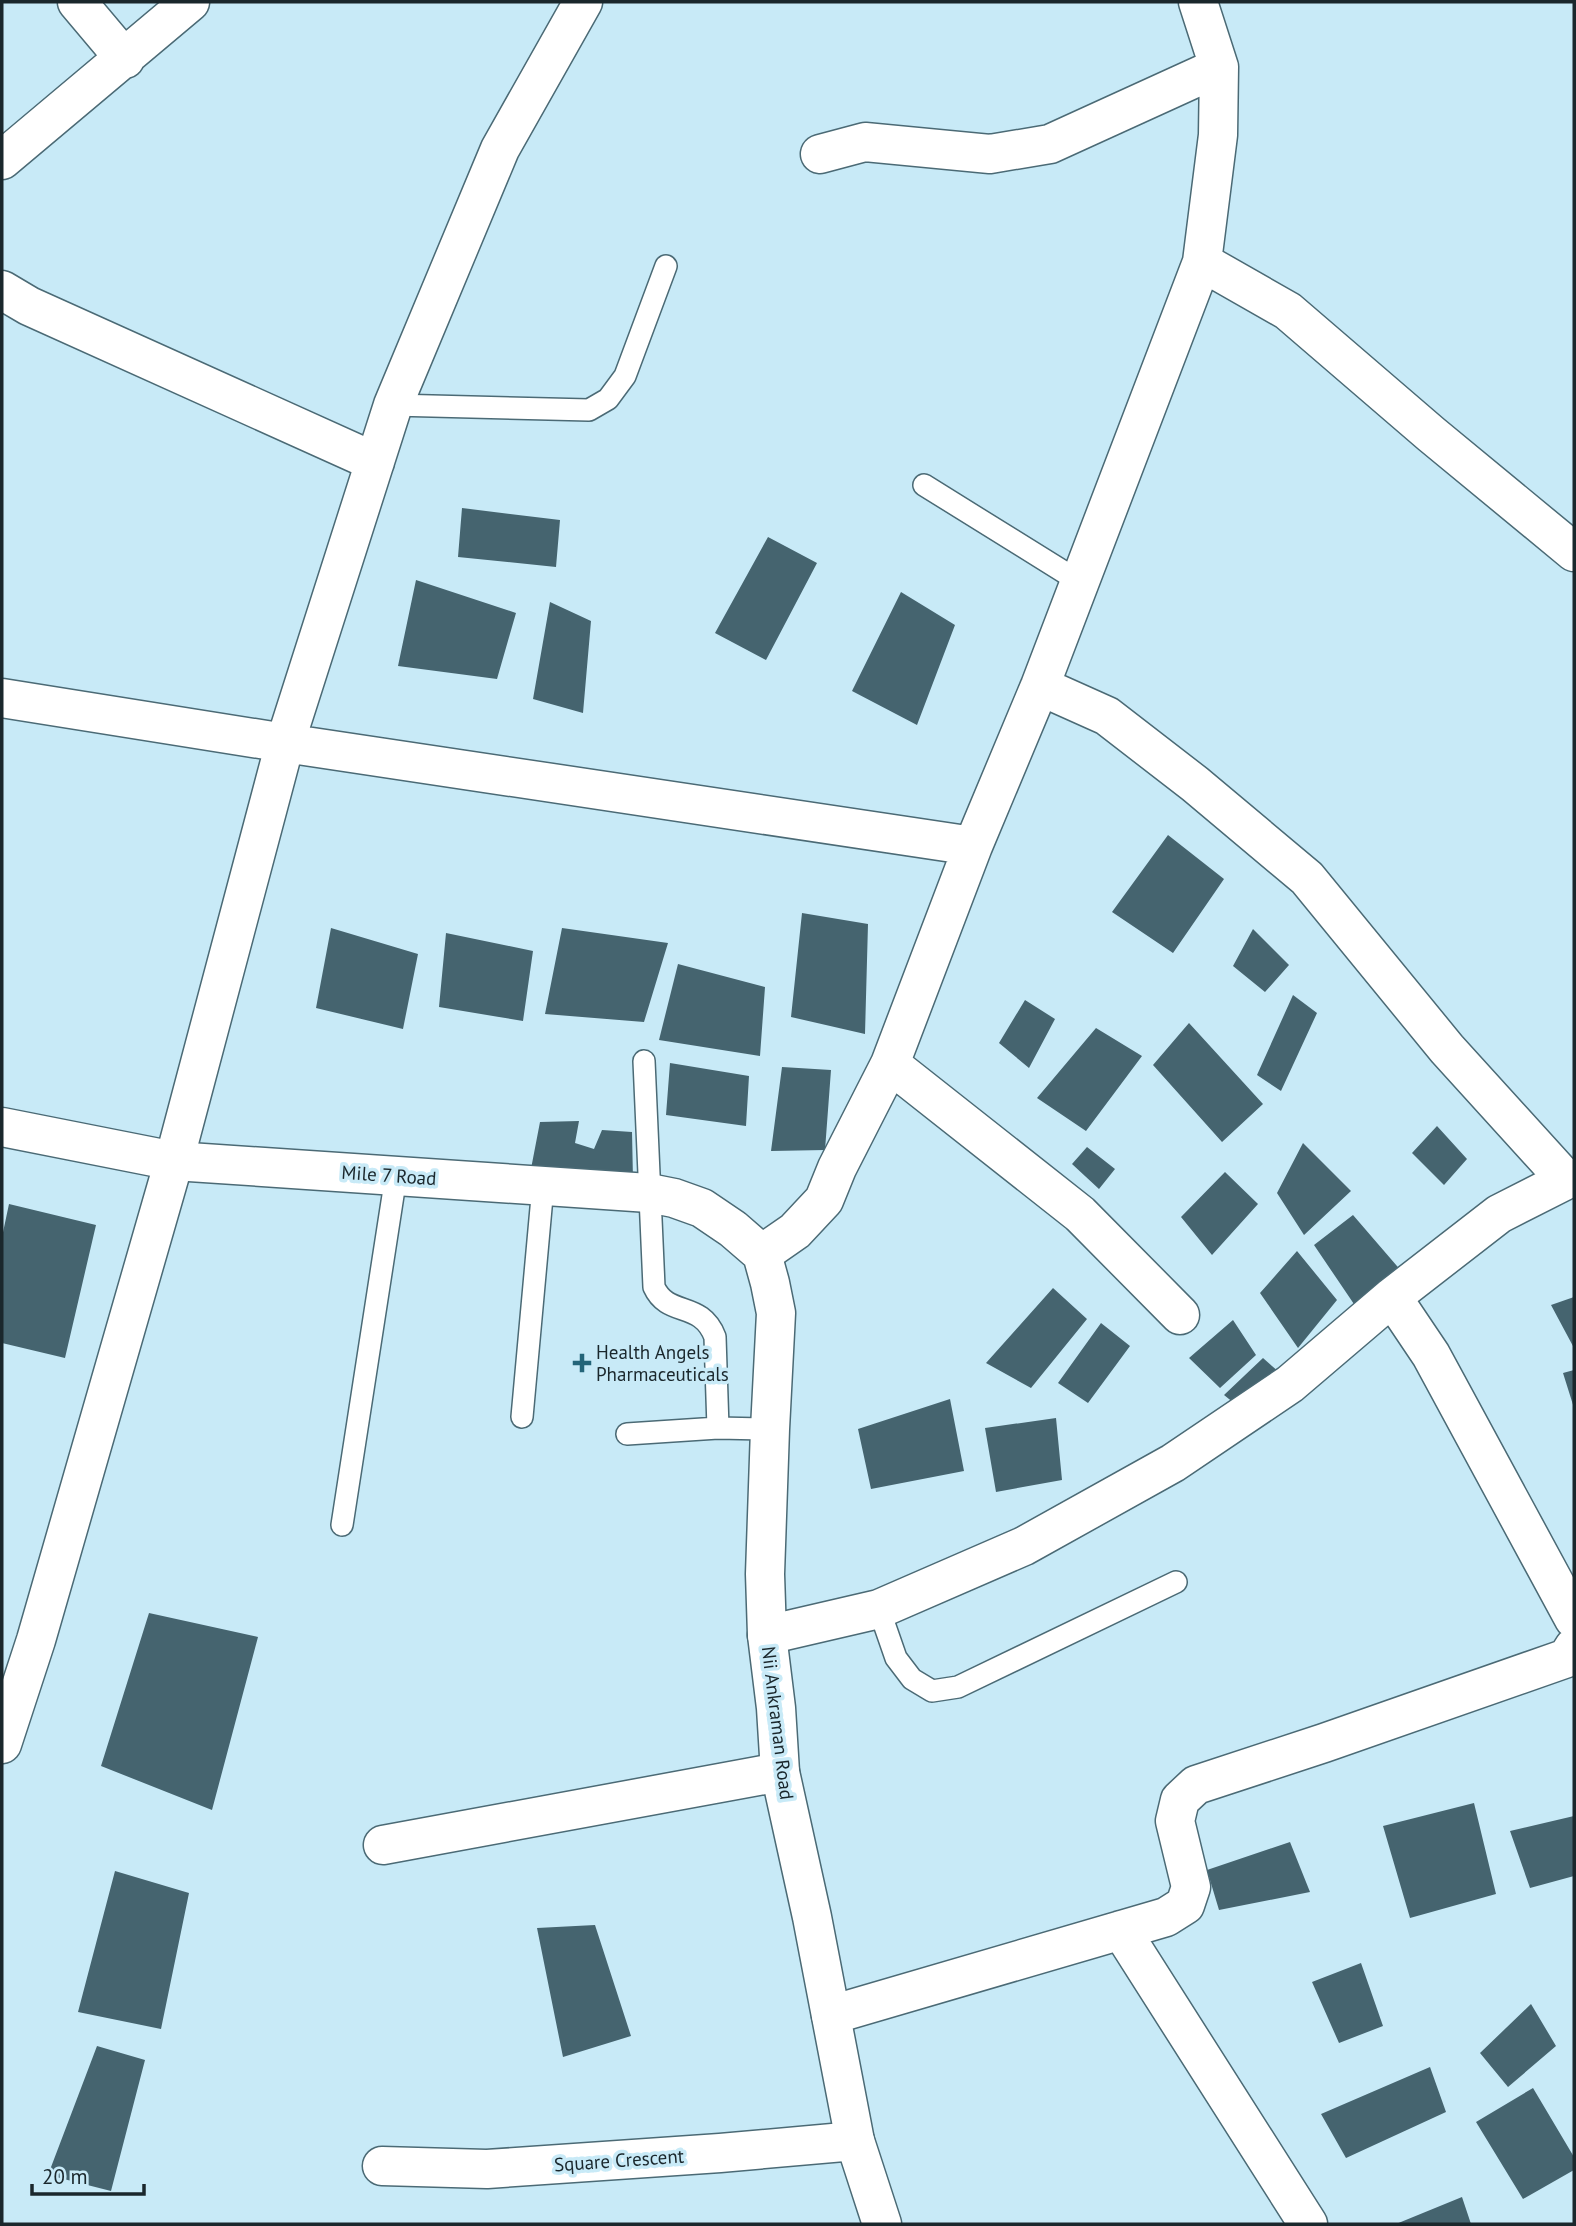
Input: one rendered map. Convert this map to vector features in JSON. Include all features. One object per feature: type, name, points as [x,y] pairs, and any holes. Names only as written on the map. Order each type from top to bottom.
[{"type":"street","points":[[77,2],[125,59]]},
{"type":"street","points":[[2,160],[190,2]]},
{"type":"street","points":[[2,1744],[36,1640],[174,1161],[285,743],[394,405],[500,149],[583,2]]},
{"type":"street","points":[[762,1254],[795,1231],[824,1200],[837,1168],[890,1065],[973,846],[1040,686],[1202,262],[1218,135],[1219,67],[1198,2]]},
{"type":"street","points":[[820,154],[865,142],[990,154],[1050,144],[1219,67]]},
{"type":"street","points":[[1202,262],[1288,311],[1574,552]]},
{"type":"street","points":[[2,290],[29,306],[375,462]]},
{"type":"street","points":[[767,1635],[879,1609],[1024,1546],[1173,1463],[1290,1384],[1392,1297],[1499,1214],[1570,1179],[1447,1049],[1307,878],[1195,784],[1107,716],[1040,686]]},
{"type":"street","points":[[2,698],[973,846]]},
{"type":"street","points":[[890,1065],[1080,1214],[1180,1315]]},
{"type":"street","name":"Mile 7 Road","points":[[2,1127],[174,1161],[649,1193],[702,1208],[733,1229],[762,1254]]},
{"type":"street","name":"Nii Ankraman Road","points":[[762,1254],[776,1313],[765,1561],[767,1635],[780,1772],[812,1917],[855,2141],[881,2224]]},
{"type":"street","points":[[1392,1297],[1431,1354],[1574,1619]]},
{"type":"street","points":[[831,2015],[1166,1917],[1185,1905],[1191,1887],[1175,1821],[1180,1800],[1196,1785],[1567,1658],[1574,1647]]},
{"type":"street","points":[[383,1845],[780,1772]]},
{"type":"street","points":[[1121,1930],[1308,2224]]},
{"type":"street","name":"Square Crescent","points":[[382,2166],[487,2169],[855,2141]]},
{"type":"lane","points":[[394,405],[589,410],[608,399],[625,376],[666,266]]},
{"type":"lane","points":[[924,485],[1080,582]]},
{"type":"lane","points":[[644,1061],[654,1287],[658,1297],[667,1304],[702,1316],[711,1326],[715,1337],[718,1428]]},
{"type":"lane","points":[[342,1525],[396,1176]]},
{"type":"lane","points":[[522,1418],[544,1186]]},
{"type":"lane","points":[[626,1434],[718,1428],[770,1429]]},
{"type":"lane","points":[[879,1609],[896,1658],[912,1679],[932,1691],[958,1687],[1176,1582]]},
{"type":"building","points":[[462,508],[560,520],[556,567],[458,557]]},
{"type":"building","points":[[768,537],[817,563],[766,660],[715,633]]},
{"type":"building","points":[[416,580],[516,613],[497,679],[398,666]]},
{"type":"building","points":[[901,592],[955,625],[917,725],[852,691]]},
{"type":"building","points":[[550,602],[591,621],[583,713],[533,699]]},
{"type":"building","points":[[1168,835],[1224,879],[1173,953],[1112,912]]},
{"type":"building","points":[[802,913],[868,924],[865,1034],[791,1017]]},
{"type":"building","points":[[331,928],[418,954],[403,1029],[316,1008]]},
{"type":"building","points":[[562,928],[668,943],[644,1022],[545,1014]]},
{"type":"building","points":[[1253,929],[1289,965],[1265,992],[1233,966]]},
{"type":"building","points":[[446,933],[533,951],[523,1021],[439,1007]]},
{"type":"building","points":[[678,964],[765,987],[760,1056],[659,1040]]},
{"type":"building","points":[[1293,995],[1317,1013],[1281,1091],[1257,1075]]},
{"type":"building","points":[[1025,1000],[1055,1019],[1029,1068],[999,1043]]},
{"type":"building","points":[[1189,1023],[1263,1104],[1222,1142],[1153,1065]]},
{"type":"building","points":[[1096,1028],[1142,1056],[1086,1131],[1037,1098]]},
{"type":"building","points":[[670,1063],[749,1076],[746,1126],[666,1115]]},
{"type":"building","points":[[782,1067],[831,1070],[825,1150],[771,1151]]},
{"type":"building","points":[[579,1121],[575,1143],[594,1149],[602,1130],[632,1132],[633,1180],[530,1174],[540,1122]]},
{"type":"building","points":[[1437,1126],[1467,1159],[1444,1185],[1412,1153]]},
{"type":"building","points":[[1303,1143],[1351,1191],[1304,1235],[1277,1193]]},
{"type":"building","points":[[1087,1147],[1115,1169],[1099,1189],[1072,1164]]},
{"type":"building","points":[[1225,1172],[1258,1204],[1212,1255],[1181,1217]]},
{"type":"building","points":[[9,1204],[96,1225],[65,1358],[2,1343],[2,1237]]},
{"type":"building","points":[[1353,1215],[1403,1273],[1358,1310],[1314,1245]]},
{"type":"building","points":[[1297,1251],[1337,1300],[1298,1348],[1260,1293]]},
{"type":"building","points":[[1053,1288],[1087,1319],[1031,1388],[986,1363]]},
{"type":"building","points":[[1574,1297],[1574,1348],[1551,1305]]},
{"type":"building","points":[[1233,1320],[1256,1355],[1220,1388],[1189,1358]]},
{"type":"building","points":[[1101,1323],[1130,1346],[1088,1403],[1058,1383]]},
{"type":"building","points":[[1263,1358],[1280,1373],[1239,1407],[1224,1395]]},
{"type":"building","points":[[1574,1370],[1574,1408],[1563,1373]]},
{"type":"building","points":[[950,1399],[964,1471],[871,1489],[858,1429]]},
{"type":"building","points":[[1056,1418],[1062,1480],[996,1492],[985,1428]]},
{"type":"building","points":[[149,1613],[258,1637],[212,1810],[101,1766]]},
{"type":"building","points":[[1474,1803],[1496,1894],[1410,1918],[1383,1826]]},
{"type":"building","points":[[1574,1816],[1574,1876],[1530,1888],[1510,1831]]},
{"type":"building","points":[[1290,1842],[1310,1892],[1219,1910],[1207,1870]]},
{"type":"building","points":[[115,1871],[189,1893],[161,2029],[78,2012]]},
{"type":"building","points":[[595,1925],[631,2036],[563,2057],[537,1928]]},
{"type":"building","points":[[1361,1963],[1383,2026],[1339,2043],[1312,1982]]},
{"type":"building","points":[[1531,2004],[1556,2046],[1508,2087],[1480,2053]]},
{"type":"building","points":[[97,2046],[145,2060],[111,2191],[48,2175]]},
{"type":"building","points":[[1430,2067],[1446,2112],[1346,2158],[1321,2114]]},
{"type":"building","points":[[1533,2088],[1574,2157],[1574,2170],[1523,2199],[1476,2122]]},
{"type":"building","points":[[1462,2197],[1471,2224],[1396,2224]]},
{"type":"place","name":"Health Angels Pharmaceuticals","points":[[582,1363]]}]
